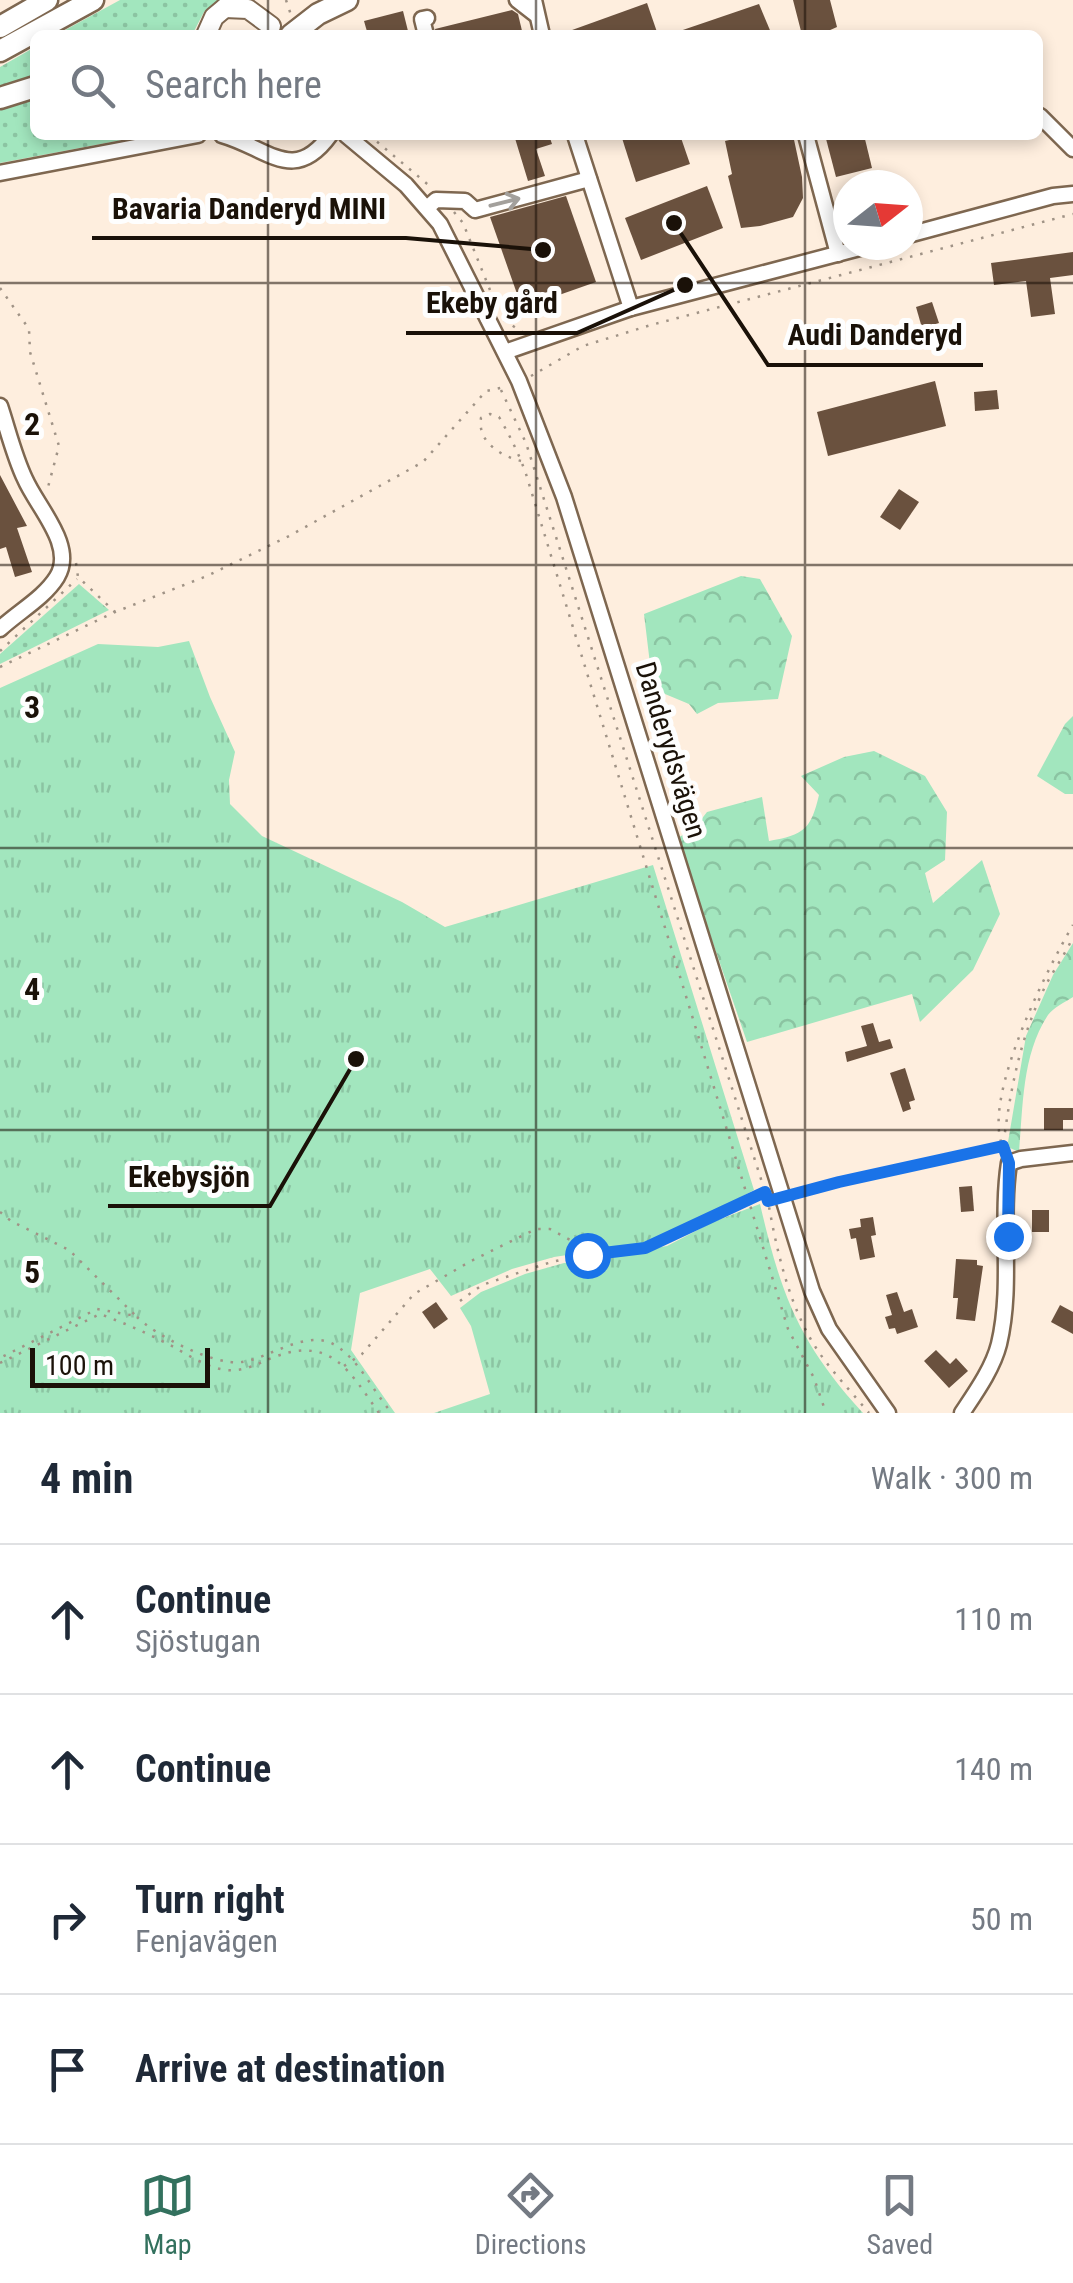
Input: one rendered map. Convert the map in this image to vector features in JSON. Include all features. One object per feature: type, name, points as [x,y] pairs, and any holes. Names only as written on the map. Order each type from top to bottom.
[{"type":"highway","points":[[0,26],[48,0]]},
{"type":"highway","points":[[38,30],[93,0]]},
{"type":"highway","points":[[297,30],[318,14],[347,0]]},
{"type":"highway","points":[[0,51],[30,35]]},
{"type":"highway","points":[[0,98],[30,89]]},
{"type":"main road","points":[[266,0],[272,30]]},
{"type":"main road","points":[[208,30],[214,17],[230,4],[256,12],[272,30]]},
{"type":"street","points":[[517,0],[534,7]]},
{"type":"street","points":[[425,30],[422,20],[427,18]]},
{"type":"street","points":[[1043,119],[1073,149]]},
{"type":"street","points":[[0,173],[172,140]]},
{"type":"street","points":[[234,140],[284,161],[300,162],[326,140]]},
{"type":"street","name":"Danderydsvägen","points":[[352,140],[427,208],[460,260],[538,426],[564,496],[773,1194],[829,1329],[888,1413]]},
{"type":"street","points":[[577,140],[631,308]]},
{"type":"street","points":[[807,140],[833,235]]},
{"type":"street","points":[[427,208],[436,200],[465,200],[474,210],[589,179]]},
{"type":"street","points":[[923,231],[1073,194]]},
{"type":"street","points":[[504,352],[631,308],[833,255]]},
{"type":"street","points":[[0,406],[25,480],[62,552],[56,580],[0,629]]},
{"type":"street","points":[[962,1413],[999,1344],[1008,1236],[1009,1163],[1021,1158],[1073,1153]]},
{"type":"path","points":[[538,370],[583,346],[651,325],[1073,214]]},
{"type":"path","points":[[0,288],[29,329],[30,352],[58,446],[46,497]]},
{"type":"path","points":[[0,667],[115,612],[224,568],[423,462],[486,391],[500,389],[526,443],[773,1194],[776,1245],[804,1325],[821,1356],[869,1413]]},
{"type":"path","points":[[521,461],[503,457],[483,437],[480,418],[499,416],[521,461],[788,1328],[814,1378],[826,1413]]},
{"type":"path","points":[[75,560],[78,577],[115,612]]},
{"type":"path","points":[[1009,1163],[997,1134],[1008,1067],[1031,1001],[1073,925]]},
{"type":"path","points":[[1003,1146],[1010,1087],[1025,1034],[1073,937]]},
{"type":"path","points":[[460,1301],[482,1286],[587,1255],[645,1248],[750,1199],[1003,1146]]},
{"type":"path","points":[[0,1212],[69,1250],[150,1330],[218,1360],[241,1362],[312,1340],[331,1343],[352,1360],[392,1413]]},
{"type":"path","points":[[344,1366],[362,1354],[414,1294],[536,1229],[550,1229],[574,1242],[587,1255]]},
{"type":"path","points":[[0,1360],[97,1309],[136,1316]]},
{"type":"path","points":[[0,1360],[100,1314],[226,1370],[252,1368],[278,1355],[302,1350],[321,1351],[344,1366],[379,1413]]},
{"type":"green space","points":[[120,0],[218,0],[204,12],[195,30],[65,30]]},
{"type":"green space","points":[[30,50],[30,79],[0,90],[0,67]]},
{"type":"green space","points":[[30,98],[30,140],[122,140],[0,163],[0,108]]},
{"type":"green space","points":[[741,576],[760,579],[792,636],[778,699],[718,703],[697,714],[689,704],[653,689],[644,614]]},
{"type":"green space","points":[[79,584],[109,610],[0,664],[0,654]]},
{"type":"green space","points":[[189,641],[235,752],[229,780],[230,804],[262,836],[402,902],[445,927],[653,865],[754,1190],[680,1231],[640,1244],[554,1257],[512,1269],[451,1296],[430,1269],[360,1293],[351,1350],[395,1413],[0,1413],[0,688],[98,644],[158,647]]},
{"type":"green space","points":[[1073,716],[1073,794],[1065,794],[1037,776]]},
{"type":"green space","points":[[874,751],[925,776],[947,812],[945,860],[925,873],[933,903],[982,860],[1000,914],[973,970],[920,1022],[912,994],[747,1042],[677,838],[693,830],[707,812],[762,797],[769,841],[798,833],[813,816],[819,795],[801,776],[844,757]]},
{"type":"green space","points":[[1073,943],[1073,997],[1048,1015],[1033,1047],[1025,1081],[1019,1152],[1010,1148],[1008,1142],[1026,1036],[1053,975]]},
{"type":"green space","points":[[760,1204],[795,1316],[823,1364],[863,1413],[434,1413],[490,1394],[471,1326],[460,1308],[481,1292],[564,1263],[667,1246]]},
{"type":"building","points":[[793,0],[830,0],[837,27],[801,30]]},
{"type":"building","points":[[647,3],[656,30],[572,30]]},
{"type":"building","points":[[759,4],[770,30],[683,30]]},
{"type":"building","points":[[512,10],[518,14],[522,30],[435,30]]},
{"type":"building","points":[[403,11],[408,30],[367,30],[364,21]]},
{"type":"building","points":[[516,140],[551,140],[552,144],[536,149],[545,176],[528,181]]},
{"type":"building","points":[[623,140],[682,140],[690,164],[636,182]]},
{"type":"building","points":[[794,140],[803,198],[793,217],[741,228],[728,176],[732,174],[725,141]]},
{"type":"building","points":[[826,140],[865,140],[872,168],[834,170]]},
{"type":"building","points":[[707,186],[723,228],[641,260],[625,218]]},
{"type":"building","points":[[566,196],[596,282],[522,308],[490,217]]},
{"type":"building","points":[[1073,252],[1073,275],[1050,278],[1055,314],[1031,317],[1026,281],[994,285],[991,263]]},
{"type":"building","points":[[932,302],[939,323],[922,328],[916,307]]},
{"type":"building","points":[[935,381],[946,426],[828,456],[817,412]]},
{"type":"building","points":[[997,390],[999,409],[975,411],[974,392]]},
{"type":"building","points":[[0,475],[27,526],[17,528],[32,572],[15,577],[6,547],[0,549]]},
{"type":"building","points":[[899,489],[919,502],[900,530],[880,517]]},
{"type":"building","points":[[873,1023],[879,1042],[890,1039],[893,1048],[847,1062],[845,1052],[867,1046],[861,1026]]},
{"type":"building","points":[[905,1068],[915,1100],[909,1102],[911,1109],[903,1112],[890,1073]]},
{"type":"building","points":[[1044,1108],[1073,1108],[1073,1120],[1063,1120],[1063,1130],[1044,1130]]},
{"type":"building","points":[[972,1186],[974,1211],[961,1212],[959,1187]]},
{"type":"building","points":[[1032,1210],[1049,1210],[1049,1232],[1032,1232]]},
{"type":"building","points":[[873,1217],[875,1257],[860,1260],[856,1238],[851,1239],[849,1229],[861,1227],[860,1219]]},
{"type":"building","points":[[956,1259],[977,1260],[977,1265],[983,1266],[975,1321],[956,1319]]},
{"type":"building","points":[[897,1292],[904,1312],[912,1309],[918,1327],[897,1334],[895,1328],[889,1329],[885,1317],[892,1315],[886,1295]]},
{"type":"building","points":[[436,1302],[448,1319],[434,1329],[422,1312]]},
{"type":"building","points":[[1060,1305],[1073,1312],[1073,1334],[1051,1322]]},
{"type":"building","points":[[936,1350],[950,1364],[956,1358],[968,1371],[949,1388],[924,1361]]},
{"type":"place","name":"Audi Danderyd","points":[[674,223]]},
{"type":"place","name":"Bavaria Danderyd MINI","points":[[543,250]]},
{"type":"place","name":"Ekeby gård","points":[[685,285]]},
{"type":"place","name":"Ekebysjön","points":[[356,1059]]},
{"type":"route","points":[[587,1255],[645,1248],[765,1192],[768,1201],[1003,1146],[1009,1163],[1008,1236]]}]
